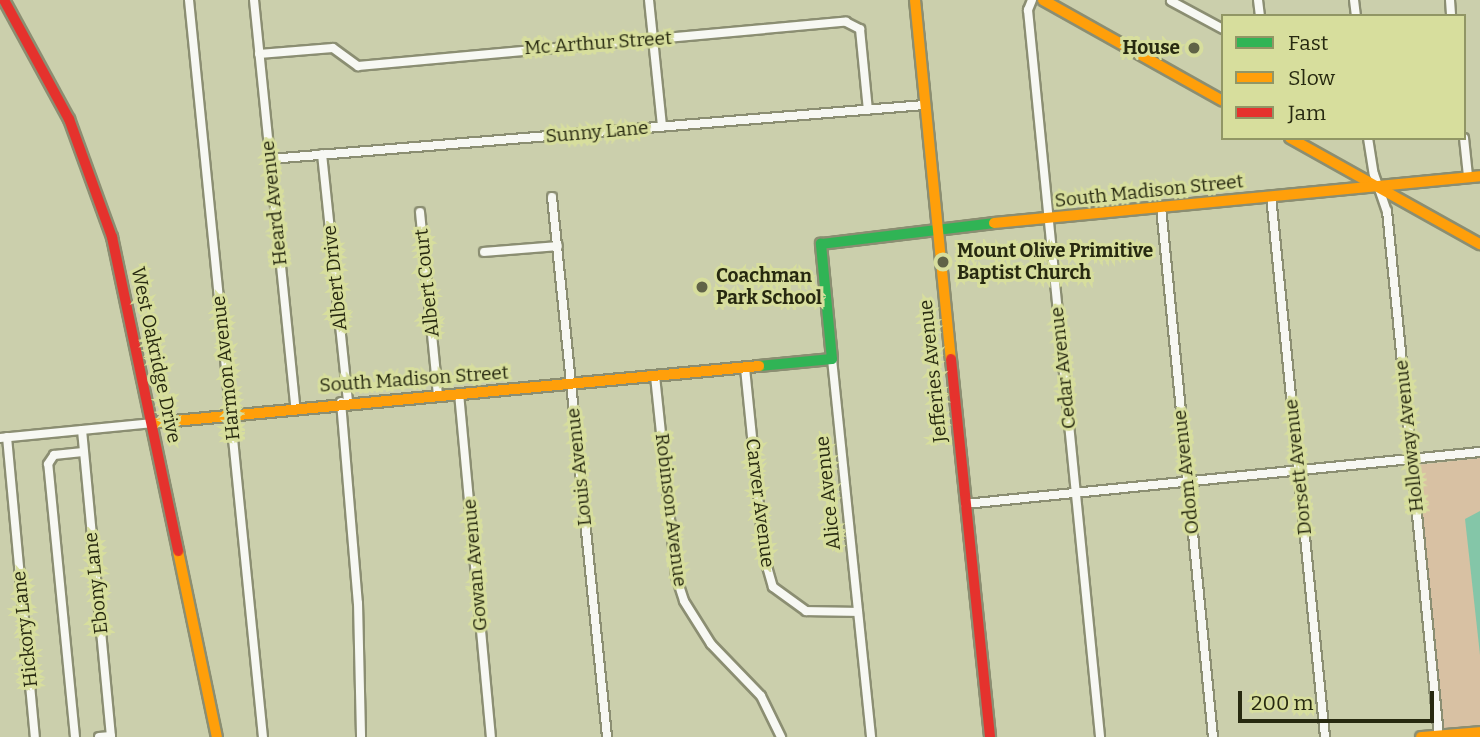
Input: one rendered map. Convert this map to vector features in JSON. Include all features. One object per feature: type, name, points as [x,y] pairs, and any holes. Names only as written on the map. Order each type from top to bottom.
[{"type":"street","name":"West Oakridge Drive","points":[[4,0],[47,74],[88,164],[118,261],[217,737]]},
{"type":"street","name":"Harmon Avenue","points":[[190,0],[263,737]]},
{"type":"street","name":"Heard Avenue","points":[[254,0],[295,407]]},
{"type":"street","points":[[649,0],[662,126]]},
{"type":"street","name":"Jefferies Avenue","points":[[915,0],[936,229],[990,737]]},
{"type":"street","name":"Cedar Avenue","points":[[1032,0],[1028,10],[1100,737]]},
{"type":"street","points":[[1043,0],[1221,100]]},
{"type":"street","points":[[1170,0],[1221,28]]},
{"type":"street","name":"Mc Arthur Street","points":[[259,54],[333,48],[358,66],[855,23],[862,38],[868,110]]},
{"type":"street","name":"Sunny Lane","points":[[270,159],[924,104]]},
{"type":"street","points":[[1294,140],[1480,244]]},
{"type":"street","name":"Holloway Avenue","points":[[1368,140],[1387,211],[1438,736]]},
{"type":"street","points":[[1465,140],[1474,176]]},
{"type":"street","name":"Albert Drive","points":[[322,155],[344,402]]},
{"type":"street","name":"South Madison Street","points":[[821,244],[936,229],[1474,176]]},
{"type":"street","name":"Dorsett Avenue","points":[[1271,196],[1325,737]]},
{"type":"street","name":"Louis Avenue","points":[[552,197],[607,737]]},
{"type":"street","name":"Odom Avenue","points":[[1161,207],[1213,737]]},
{"type":"street","name":"Albert Court","points":[[420,212],[438,395]]},
{"type":"street","name":"Alice Avenue","points":[[821,244],[871,737]]},
{"type":"street","points":[[484,252],[558,246]]},
{"type":"street","name":"South Madison Street","points":[[4,437],[344,402],[570,385],[832,359]]},
{"type":"street","name":"Carver Avenue","points":[[745,368],[764,556],[774,586],[806,611],[858,612]]},
{"type":"street","name":"Robinson Avenue","points":[[656,376],[681,594],[710,644],[761,696],[781,737]]},
{"type":"street","name":"Gowan Avenue","points":[[459,393],[491,737]]},
{"type":"street","points":[[344,402],[358,603],[362,737]]},
{"type":"street","name":"Ebony Lane","points":[[82,430],[111,736]]},
{"type":"street","name":"Hickory Lane","points":[[4,437],[35,737]]},
{"type":"street","points":[[75,737],[48,464],[54,455],[83,452]]},
{"type":"street","points":[[965,504],[1480,452]]},
{"type":"street","points":[[1421,737],[1480,732]]},
{"type":"street","points":[[99,737],[111,736]]},
{"type":"shaded area","points":[[1480,458],[1480,731],[1439,735],[1418,465]]},
{"type":"shaded area","points":[[1480,511],[1480,655],[1465,519]]},
{"type":"traffic: fast","points":[[759,366],[832,359],[821,244],[994,223]]},
{"type":"traffic: slow","points":[[915,0],[951,359]]},
{"type":"traffic: slow","points":[[1043,0],[1221,100]]},
{"type":"traffic: slow","points":[[1294,140],[1480,244]]},
{"type":"traffic: slow","points":[[994,223],[1480,176]]},
{"type":"traffic: slow","points":[[153,423],[759,366]]},
{"type":"traffic: slow","points":[[178,551],[217,737]]},
{"type":"traffic: slow","points":[[1421,737],[1480,732]]},
{"type":"traffic: jam","points":[[4,0],[69,119],[112,237],[178,551]]},
{"type":"traffic: jam","points":[[951,359],[990,737]]},
{"type":"place","name":"House","points":[[1194,48]]},
{"type":"place","name":"Mount Olive Primitive Baptist Church","points":[[943,262]]},
{"type":"place","name":"Coachman Park School","points":[[702,287]]}]
